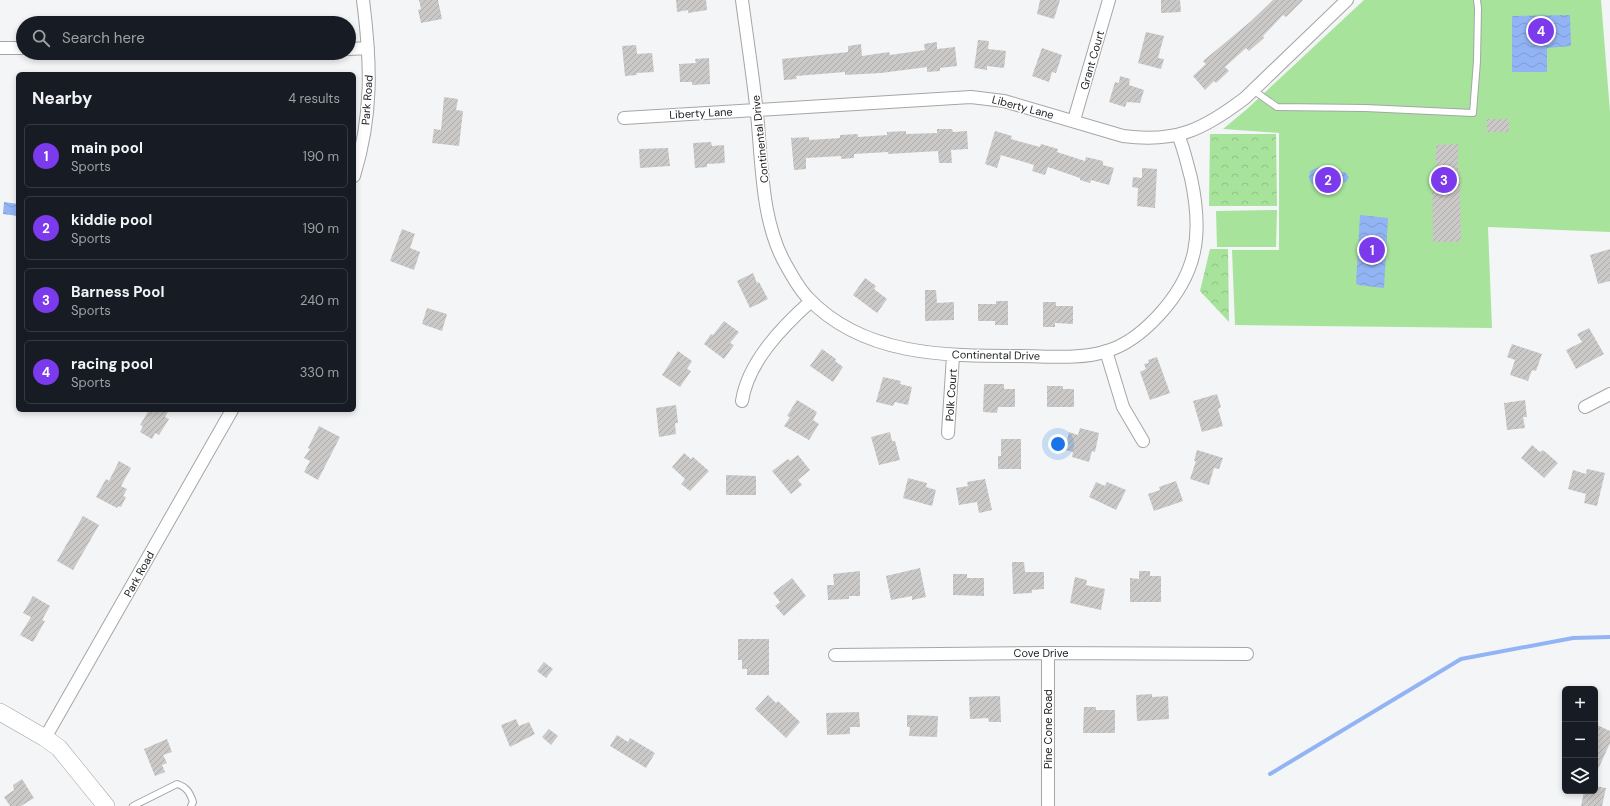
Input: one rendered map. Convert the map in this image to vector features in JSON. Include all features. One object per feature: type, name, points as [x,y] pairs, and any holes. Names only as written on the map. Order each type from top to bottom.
[{"type":"street","name":"Park Road","points":[[356,167],[368,112],[370,88],[363,0]]},
{"type":"street","name":"Continental Drive","points":[[742,0],[757,110],[768,215],[772,234],[784,263],[811,301],[854,332],[873,341],[893,346],[953,356],[1078,356],[1106,351],[1120,346],[1141,333],[1182,286],[1190,270],[1197,237],[1198,220],[1190,174],[1178,135]]},
{"type":"street","name":"Grant Court","points":[[1074,120],[1109,0]]},
{"type":"street","name":"Liberty Lane","points":[[624,118],[971,97],[1004,101],[1074,120],[1123,136],[1157,138],[1178,135],[1209,123],[1226,112],[1253,90],[1347,0]]},
{"type":"street","points":[[0,48],[16,48]]},
{"type":"street","points":[[356,48],[368,48]]},
{"type":"street","points":[[742,402],[748,379],[763,355],[781,329],[811,301]]},
{"type":"street","points":[[1106,351],[1123,406],[1143,441]]},
{"type":"street","name":"Polk Court","points":[[948,434],[953,356]]},
{"type":"street","points":[[1585,407],[1610,394]]},
{"type":"street","name":"Park Road","points":[[45,738],[231,412]]},
{"type":"street","name":"Cove Drive","points":[[835,655],[1048,653],[1247,654]]},
{"type":"street","name":"Pine Cone Road","points":[[1048,653],[1048,806]]},
{"type":"street","points":[[0,712],[45,738],[58,748],[106,806]]},
{"type":"lane","points":[[1253,90],[1277,107],[1365,108],[1473,113],[1477,61],[1477,0]]},
{"type":"lane","points":[[133,806],[177,784],[184,786],[190,794],[193,802],[191,806]]},
{"type":"green space","points":[[1364,0],[1601,0],[1610,112],[1610,232],[1488,227],[1492,328],[1235,325],[1232,250],[1279,250],[1279,133],[1223,129],[1247,109]]},
{"type":"green space","points":[[1210,134],[1276,134],[1277,206],[1209,206]]},
{"type":"green space","points":[[1277,210],[1276,247],[1217,247],[1216,211]]},
{"type":"green space","points":[[1210,249],[1228,249],[1229,322],[1200,291]]},
{"type":"water","points":[[1570,15],[1571,46],[1547,48],[1547,72],[1512,72],[1512,16]]},
{"type":"water","points":[[1319,167],[1327,174],[1332,173],[1335,175],[1339,172],[1345,172],[1349,177],[1346,182],[1339,184],[1333,191],[1326,190],[1320,184],[1312,184],[1309,178],[1310,171]]},
{"type":"water","points":[[4,202],[16,204],[16,216],[3,214]]},
{"type":"water","points":[[1360,215],[1388,218],[1384,288],[1358,285],[1356,283]]},
{"type":"building","points":[[419,0],[438,0],[442,19],[421,23],[418,10],[421,9]]},
{"type":"building","points":[[676,0],[706,0],[707,10],[688,13],[688,10],[677,12]]},
{"type":"building","points":[[1040,0],[1060,0],[1054,19],[1037,14]]},
{"type":"building","points":[[1161,0],[1180,0],[1181,12],[1161,13]]},
{"type":"building","points":[[1273,0],[1303,0],[1286,17],[1283,15],[1263,36],[1264,38],[1249,51],[1246,48],[1225,67],[1229,71],[1216,83],[1214,81],[1205,90],[1193,76],[1206,64],[1203,61],[1250,22]]},
{"type":"building","points":[[1146,32],[1164,36],[1158,58],[1164,59],[1161,69],[1138,63]]},
{"type":"building","points":[[978,40],[989,41],[988,49],[1006,51],[1004,68],[987,66],[987,70],[974,68]]},
{"type":"building","points":[[937,42],[937,49],[955,47],[957,66],[940,68],[940,71],[927,72],[927,67],[881,73],[845,75],[845,72],[796,76],[797,79],[784,80],[782,59],[848,52],[848,46],[861,44],[862,56],[889,52],[890,55],[925,50],[924,44]]},
{"type":"building","points":[[636,45],[637,54],[652,53],[654,72],[636,73],[637,75],[625,76],[622,46]]},
{"type":"building","points":[[1042,48],[1062,55],[1056,73],[1052,72],[1049,82],[1032,76]]},
{"type":"building","points":[[709,58],[710,84],[692,85],[692,82],[680,82],[679,64],[696,63],[695,59]]},
{"type":"building","points":[[1120,76],[1130,79],[1129,85],[1144,90],[1140,103],[1127,102],[1125,107],[1109,102],[1115,82],[1119,83]]},
{"type":"building","points":[[444,97],[458,99],[456,110],[463,111],[459,146],[432,143],[434,129],[441,130]]},
{"type":"building","points":[[1487,119],[1509,119],[1509,132],[1487,132]]},
{"type":"building","points":[[937,129],[952,129],[953,132],[967,131],[968,149],[951,150],[952,163],[939,163],[938,151],[888,154],[888,152],[854,154],[854,158],[841,159],[841,156],[806,158],[806,169],[794,170],[791,138],[809,137],[809,140],[840,138],[840,135],[858,134],[858,137],[887,135],[887,132],[906,131],[906,134],[937,133]]},
{"type":"building","points":[[995,131],[1012,136],[1011,139],[1040,147],[1041,144],[1058,149],[1057,152],[1085,161],[1086,157],[1103,161],[1103,165],[1114,168],[1109,185],[1091,180],[1090,183],[1048,167],[1045,175],[1032,171],[1034,165],[1001,155],[997,168],[985,164]]},
{"type":"building","points":[[711,142],[712,146],[724,145],[725,163],[707,164],[707,167],[695,168],[693,143]]},
{"type":"building","points":[[1458,144],[1461,242],[1433,242],[1432,174],[1436,174],[1436,145]]},
{"type":"building","points":[[668,148],[670,166],[640,168],[639,149]]},
{"type":"building","points":[[1142,168],[1157,169],[1155,208],[1137,206],[1138,188],[1132,187],[1133,177],[1142,178]]},
{"type":"building","points":[[402,229],[415,234],[410,248],[420,252],[414,270],[390,261]]},
{"type":"building","points":[[1610,249],[1610,281],[1598,284],[1590,255]]},
{"type":"building","points":[[753,273],[757,283],[759,282],[768,299],[750,308],[737,281]]},
{"type":"building","points":[[865,278],[876,286],[874,289],[887,299],[877,313],[853,295]]},
{"type":"building","points":[[925,290],[936,290],[937,303],[954,302],[954,320],[925,321]]},
{"type":"building","points":[[996,301],[1008,301],[1008,325],[995,325],[995,321],[978,321],[978,304],[996,304]]},
{"type":"building","points":[[1043,302],[1056,302],[1056,306],[1073,306],[1073,324],[1055,323],[1055,327],[1043,327]]},
{"type":"building","points":[[427,308],[447,314],[442,331],[422,324]]},
{"type":"building","points":[[724,321],[739,332],[730,343],[734,345],[724,359],[704,344],[711,334],[713,335]]},
{"type":"building","points":[[1589,328],[1604,354],[1576,369],[1566,350],[1582,342],[1577,334]]},
{"type":"building","points":[[1512,344],[1542,354],[1536,371],[1532,370],[1528,381],[1510,375],[1515,360],[1507,357]]},
{"type":"building","points":[[822,349],[836,359],[835,361],[843,367],[833,382],[810,366]]},
{"type":"building","points":[[678,351],[692,361],[687,369],[691,371],[680,387],[662,375]]},
{"type":"building","points":[[1157,357],[1170,393],[1150,400],[1140,372],[1146,369],[1144,364],[1149,363],[1148,360]]},
{"type":"building","points":[[883,377],[901,381],[900,384],[912,387],[908,405],[895,402],[893,406],[876,402]]},
{"type":"building","points":[[984,384],[1004,384],[1004,389],[1015,389],[1015,407],[998,407],[997,413],[983,412]]},
{"type":"building","points":[[1047,386],[1063,386],[1063,389],[1074,389],[1074,407],[1047,407]]},
{"type":"building","points":[[1217,394],[1221,407],[1218,409],[1223,426],[1202,432],[1193,401]]},
{"type":"building","points":[[797,400],[817,412],[813,420],[819,424],[809,440],[784,426],[790,417],[787,416]]},
{"type":"building","points":[[1525,400],[1527,417],[1523,417],[1525,428],[1507,430],[1504,403]]},
{"type":"building","points":[[676,405],[678,423],[675,423],[676,434],[659,437],[656,408]]},
{"type":"building","points":[[148,412],[168,412],[165,417],[169,419],[159,435],[155,433],[152,439],[140,432],[143,426],[140,425]]},
{"type":"building","points":[[319,426],[340,437],[318,480],[304,472],[310,461],[304,458],[310,449],[308,448]]},
{"type":"building","points":[[1080,428],[1099,433],[1095,452],[1092,451],[1089,462],[1072,457],[1073,452],[1065,450],[1069,432],[1078,435]]},
{"type":"building","points":[[890,432],[892,441],[895,441],[900,460],[879,465],[871,437]]},
{"type":"building","points":[[1001,439],[1021,439],[1021,469],[998,469],[998,456],[1001,456]]},
{"type":"building","points":[[1532,445],[1540,452],[1543,450],[1558,463],[1544,478],[1521,458]]},
{"type":"building","points":[[1197,450],[1223,458],[1219,469],[1214,468],[1209,485],[1190,479],[1196,461],[1194,461]]},
{"type":"building","points":[[684,453],[691,459],[693,457],[709,471],[690,491],[681,484],[685,479],[672,467]]},
{"type":"building","points":[[798,455],[810,470],[798,480],[802,485],[791,494],[772,471],[788,459],[790,461]]},
{"type":"building","points":[[119,461],[131,468],[121,486],[127,489],[123,496],[126,497],[121,507],[118,506],[117,508],[96,497],[106,479],[109,481]]},
{"type":"building","points":[[1587,469],[1605,473],[1597,506],[1584,503],[1586,494],[1568,489],[1573,470],[1586,474]]},
{"type":"building","points":[[726,475],[756,476],[756,495],[726,495]]},
{"type":"building","points":[[908,478],[927,483],[926,487],[936,490],[932,506],[903,498]]},
{"type":"building","points":[[985,479],[992,510],[979,513],[977,502],[959,505],[956,488],[968,486],[967,482]]},
{"type":"building","points":[[1176,481],[1183,501],[1154,511],[1148,494],[1160,490],[1159,487]]},
{"type":"building","points":[[1096,482],[1105,486],[1107,482],[1126,490],[1116,510],[1089,497]]},
{"type":"building","points":[[83,516],[99,525],[73,570],[57,561]]},
{"type":"building","points":[[1012,562],[1024,562],[1025,572],[1044,572],[1044,589],[1032,590],[1032,593],[1013,594]]},
{"type":"building","points":[[920,568],[926,597],[912,600],[912,596],[891,600],[886,576]]},
{"type":"building","points":[[860,571],[860,596],[849,596],[849,599],[828,600],[827,585],[834,585],[833,574]]},
{"type":"building","points":[[1139,571],[1150,571],[1150,576],[1161,576],[1161,602],[1130,602],[1130,578],[1139,579]]},
{"type":"building","points":[[953,574],[967,574],[967,578],[984,578],[984,596],[953,595]]},
{"type":"building","points":[[1075,577],[1087,580],[1086,585],[1105,589],[1101,610],[1070,603]]},
{"type":"building","points":[[792,578],[806,596],[784,616],[775,606],[780,602],[773,593]]},
{"type":"building","points":[[33,596],[50,606],[42,620],[45,621],[33,642],[20,635],[31,617],[23,613]]},
{"type":"building","points":[[738,639],[769,639],[769,675],[747,675],[747,669],[742,669],[742,660],[738,660]]},
{"type":"building","points":[[544,662],[553,669],[546,678],[537,671]]},
{"type":"building","points":[[1152,694],[1152,697],[1168,696],[1169,719],[1137,721],[1136,695]]},
{"type":"building","points":[[768,695],[776,703],[778,701],[800,722],[786,738],[755,709]]},
{"type":"building","points":[[1000,696],[1001,722],[989,722],[988,718],[970,719],[969,697]]},
{"type":"building","points":[[1084,707],[1096,707],[1096,710],[1115,710],[1115,733],[1083,733]]},
{"type":"building","points":[[859,712],[860,727],[850,727],[850,734],[827,735],[826,713]]},
{"type":"building","points":[[907,715],[938,716],[937,737],[909,736],[910,727],[907,727]]},
{"type":"building","points":[[516,719],[519,726],[529,722],[535,734],[510,747],[501,725]]},
{"type":"building","points":[[1598,725],[1610,731],[1610,743],[1598,769]]},
{"type":"building","points":[[549,729],[558,736],[551,745],[542,737]]},
{"type":"building","points":[[617,735],[628,742],[630,738],[655,753],[646,768],[610,746]]},
{"type":"building","points":[[167,739],[172,752],[163,755],[167,763],[162,765],[165,772],[155,776],[144,749]]},
{"type":"building","points":[[22,779],[34,798],[21,806],[10,806],[4,797],[14,790],[13,785]]},
{"type":"building","points":[[1598,787],[1606,788],[1602,806],[1581,806],[1583,794],[1598,794]]},
{"type":"waterway","points":[[1270,774],[1461,659],[1573,638],[1610,637]]},
{"type":"place","name":"racing pool","points":[[1541,31]]},
{"type":"place","name":"kiddie pool","points":[[1328,180]]},
{"type":"place","name":"Barness Pool","points":[[1444,180]]},
{"type":"place","name":"main pool","points":[[1372,250]]}]
